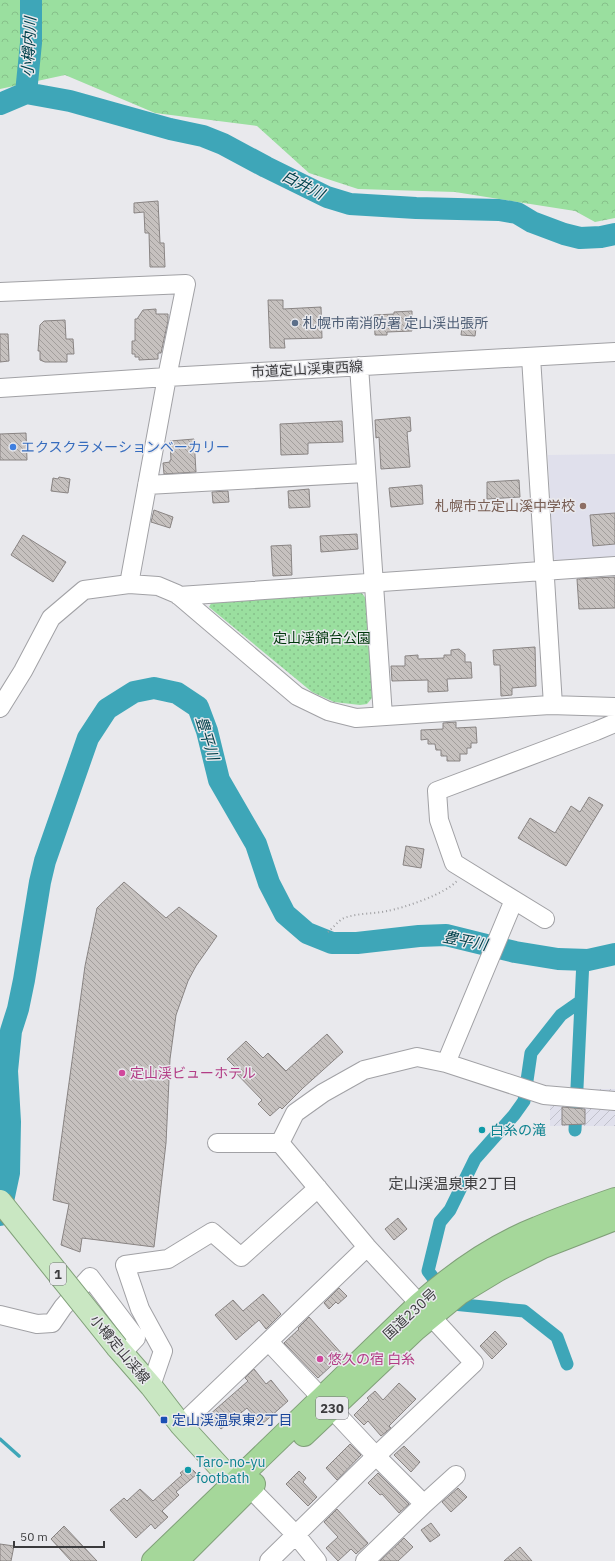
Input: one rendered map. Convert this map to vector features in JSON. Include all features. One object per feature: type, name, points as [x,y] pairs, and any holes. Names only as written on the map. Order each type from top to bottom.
[{"type":"highway","name":"国道230号","points":[[155,1560],[243,1484],[326,1403],[492,1250],[536,1228],[615,1199]]},
{"type":"highway","name":"国道230号","points":[[455,1285],[498,1270],[543,1246],[615,1219]]},
{"type":"highway","name":"国道230号","points":[[177,1561],[243,1484]]},
{"type":"main road","name":"小樽定山渓線","points":[[0,1201],[119,1350],[151,1386],[181,1426],[225,1473],[243,1484]]},
{"type":"street","points":[[0,292],[186,284],[167,377],[129,584]]},
{"type":"street","name":"市道定山渓東西線","points":[[0,388],[167,377],[615,352]]},
{"type":"street","points":[[531,356],[553,705]]},
{"type":"street","points":[[359,366],[382,716]]},
{"type":"street","points":[[147,485],[366,473]]},
{"type":"street","points":[[179,596],[615,566]]},
{"type":"street","points":[[0,708],[23,671],[51,618],[84,590],[129,584],[158,586],[179,596],[297,696],[328,711],[356,718],[553,705],[615,707]]},
{"type":"street","points":[[545,920],[511,907],[454,863],[439,820],[437,791],[596,732],[615,723]]},
{"type":"street","points":[[446,1063],[511,907]]},
{"type":"street","points":[[280,1143],[295,1114],[323,1093],[364,1070],[417,1057],[446,1063],[544,1095],[615,1101]]},
{"type":"street","points":[[217,1142],[280,1143],[367,1247],[430,1306],[474,1363],[376,1456],[270,1561]]},
{"type":"street","points":[[151,1386],[162,1350],[140,1309],[125,1265],[168,1258],[212,1232],[241,1256],[318,1188]]},
{"type":"street","points":[[181,1426],[367,1247]]},
{"type":"street","points":[[4,1316],[37,1324],[52,1323],[63,1307],[90,1277],[136,1338],[119,1350]]},
{"type":"street","points":[[269,1342],[376,1456],[424,1504]]},
{"type":"street","points":[[365,1561],[456,1475]]},
{"type":"street","points":[[243,1484],[296,1535],[317,1561]]},
{"type":"path","points":[[328,932],[342,919],[355,915],[388,911],[435,895],[452,887],[462,876]]},
{"type":"shaded area","name":"札幌市立定山溪中学校","points":[[615,454],[615,560],[560,563],[553,558],[548,455]]},
{"type":"shaded area","points":[[550,1089],[615,1089],[615,1126],[550,1126]]},
{"type":"green space","points":[[0,0],[615,0],[615,218],[595,222],[575,211],[455,192],[358,189],[309,173],[257,126],[155,113],[65,75],[0,89]]},
{"type":"green space","name":"定山渓錦台公園","points":[[359,589],[367,600],[372,698],[367,704],[360,705],[334,702],[312,692],[209,607],[214,598]]},
{"type":"building","points":[[158,201],[160,243],[164,243],[165,267],[150,267],[149,233],[145,233],[144,212],[134,213],[134,203]]},
{"type":"building","name":"札幌市南消防署 定山渓出張所","points":[[268,300],[283,300],[283,309],[321,307],[322,338],[284,339],[285,348],[270,348]]},
{"type":"building","points":[[156,309],[156,314],[168,314],[168,321],[161,353],[158,353],[158,359],[139,360],[139,357],[135,357],[135,354],[132,354],[132,341],[135,341],[135,319],[137,319],[143,310]]},
{"type":"building","points":[[412,311],[412,331],[387,332],[387,335],[375,335],[374,315]]},
{"type":"building","points":[[463,319],[477,320],[475,336],[461,335]]},
{"type":"building","points":[[65,320],[66,339],[73,339],[74,354],[67,354],[67,362],[45,362],[40,360],[40,351],[38,351],[40,325],[44,321]]},
{"type":"building","points":[[0,334],[8,334],[9,361],[0,362]]},
{"type":"building","points":[[410,417],[411,431],[407,432],[410,467],[381,469],[379,437],[376,438],[375,420]]},
{"type":"building","points":[[342,421],[343,442],[308,443],[308,454],[281,455],[280,424]]},
{"type":"building","name":"エクスクラメーションベーカリー","points":[[26,433],[27,460],[0,460],[0,434]]},
{"type":"building","points":[[194,439],[196,472],[164,474],[163,463],[170,462],[171,460],[170,441]]},
{"type":"building","points":[[59,477],[70,479],[68,493],[51,491],[53,478],[58,479]]},
{"type":"building","points":[[519,480],[520,497],[487,499],[487,482]]},
{"type":"building","points":[[422,485],[423,504],[391,507],[389,488]]},
{"type":"building","points":[[309,489],[310,507],[289,508],[288,491]]},
{"type":"building","points":[[228,491],[229,502],[213,503],[212,492]]},
{"type":"building","points":[[154,510],[173,517],[170,528],[151,522]]},
{"type":"building","points":[[615,513],[615,544],[593,546],[590,515]]},
{"type":"building","points":[[357,534],[358,549],[321,552],[320,536]]},
{"type":"building","points":[[23,535],[66,562],[53,582],[11,555]]},
{"type":"building","points":[[291,545],[292,575],[273,576],[271,546]]},
{"type":"building","points":[[615,577],[615,608],[579,609],[577,579]]},
{"type":"building","points":[[535,647],[536,686],[512,688],[512,695],[501,696],[500,665],[494,665],[493,650]]},
{"type":"building","points":[[459,649],[465,654],[465,662],[471,662],[472,678],[447,679],[448,691],[428,692],[428,680],[392,681],[391,666],[405,666],[405,656],[418,655],[418,659],[444,658],[444,655],[451,655],[451,650]]},
{"type":"building","points":[[456,722],[456,728],[476,727],[477,743],[471,743],[471,748],[467,748],[467,754],[460,754],[460,761],[447,761],[447,756],[441,756],[441,750],[436,750],[435,744],[428,744],[428,739],[421,740],[421,730],[443,729],[443,723]]},
{"type":"building","points":[[589,797],[603,805],[566,866],[518,838],[530,818],[555,833],[571,806],[580,812]]},
{"type":"building","points":[[406,846],[424,849],[421,868],[403,865]]},
{"type":"building","points":[[124,882],[166,918],[179,907],[217,936],[196,966],[188,981],[176,1015],[170,1059],[166,1143],[154,1247],[82,1238],[80,1252],[61,1245],[69,1204],[53,1200],[85,966],[97,908]]},
{"type":"building","points":[[327,1034],[343,1052],[282,1109],[280,1107],[270,1116],[258,1104],[262,1100],[233,1070],[236,1068],[227,1059],[246,1041],[263,1058],[268,1053],[286,1071]]},
{"type":"building","points":[[562,1107],[585,1109],[585,1124],[562,1125]]},
{"type":"building","points":[[398,1218],[407,1229],[394,1240],[385,1229]]},
{"type":"building","points":[[339,1288],[347,1296],[338,1304],[336,1302],[329,1309],[324,1303]]},
{"type":"building","points":[[263,1294],[281,1314],[266,1329],[259,1320],[236,1340],[215,1315],[233,1300],[243,1311]]},
{"type":"building","points":[[309,1317],[343,1355],[318,1378],[284,1343]]},
{"type":"building","points":[[495,1331],[507,1344],[492,1359],[480,1346]]},
{"type":"building","points":[[254,1369],[266,1384],[271,1380],[288,1401],[261,1425],[247,1408],[221,1429],[208,1416],[248,1381],[245,1378]]},
{"type":"building","points":[[399,1383],[416,1399],[389,1426],[391,1428],[381,1436],[368,1421],[364,1425],[354,1415],[369,1400],[367,1398],[375,1391],[383,1400]]},
{"type":"building","points":[[350,1444],[361,1455],[337,1480],[326,1468]]},
{"type":"building","points":[[404,1446],[420,1462],[411,1472],[394,1455]]},
{"type":"building","points":[[189,1466],[197,1474],[176,1492],[179,1495],[162,1511],[168,1517],[155,1529],[151,1524],[136,1538],[110,1510],[124,1498],[127,1501],[140,1489],[153,1501],[182,1475],[180,1473]]},
{"type":"building","points":[[299,1471],[306,1478],[303,1482],[317,1497],[308,1506],[286,1484]]},
{"type":"building","points":[[378,1473],[409,1504],[399,1513],[382,1494],[380,1495],[368,1483]]},
{"type":"building","points":[[458,1488],[467,1497],[451,1512],[442,1502]]},
{"type":"building","points":[[337,1509],[368,1543],[356,1554],[351,1549],[338,1561],[326,1548],[338,1537],[324,1522]]},
{"type":"building","points":[[431,1523],[440,1535],[430,1542],[421,1530]]},
{"type":"building","points":[[64,1526],[97,1561],[71,1561],[51,1539]]},
{"type":"building","points":[[404,1538],[413,1547],[398,1561],[380,1561]]},
{"type":"building","points":[[0,1544],[14,1546],[11,1561],[0,1561]]},
{"type":"building","points":[[520,1547],[532,1561],[504,1561]]},
{"type":"waterway","name":"小樽内川","points":[[26,93],[31,43],[31,0]]},
{"type":"waterway","name":"白井川","points":[[0,104],[26,93],[70,101],[170,129],[203,136],[223,144],[327,197],[350,204],[416,208],[499,210],[517,213],[532,222],[564,234],[580,238],[601,237],[615,234]]},
{"type":"waterway","name":"豊平川","points":[[0,1215],[9,1173],[10,1122],[7,1071],[11,1031],[18,1009],[24,980],[40,882],[45,861],[88,738],[107,709],[134,692],[154,688],[177,693],[198,707],[207,731],[219,780],[256,844],[269,883],[285,914],[307,933],[332,943],[357,943],[419,936],[446,935],[515,952],[558,959],[588,960],[615,954]]},
{"type":"waterway","points":[[575,1130],[583,960]]},
{"type":"waterway","points":[[567,1364],[557,1337],[524,1311],[453,1304],[428,1271],[440,1222],[450,1210],[475,1159],[514,1115],[524,1101],[531,1053],[561,1015],[581,1001]]},
{"type":"waterway","points":[[0,1439],[19,1456]]},
{"type":"place","name":"札幌市南消防署 定山渓出張所","points":[[295,323]]},
{"type":"place","name":"エクスクラメーションベーカリー","points":[[13,447]]},
{"type":"place","name":"札幌市立定山溪中学校","points":[[583,506]]},
{"type":"place","name":"定山渓ビューホテル","points":[[122,1073]]},
{"type":"place","name":"白糸の滝","points":[[482,1130]]},
{"type":"place","name":"悠久の宿 白糸","points":[[320,1359]]},
{"type":"place","name":"定山渓温泉東2丁目","points":[[164,1420]]},
{"type":"place","name":"Taro-no-yu footbath","points":[[188,1470]]},
{"type":"district","name":"定山渓温泉東2丁目","points":[[453,1184]]}]
